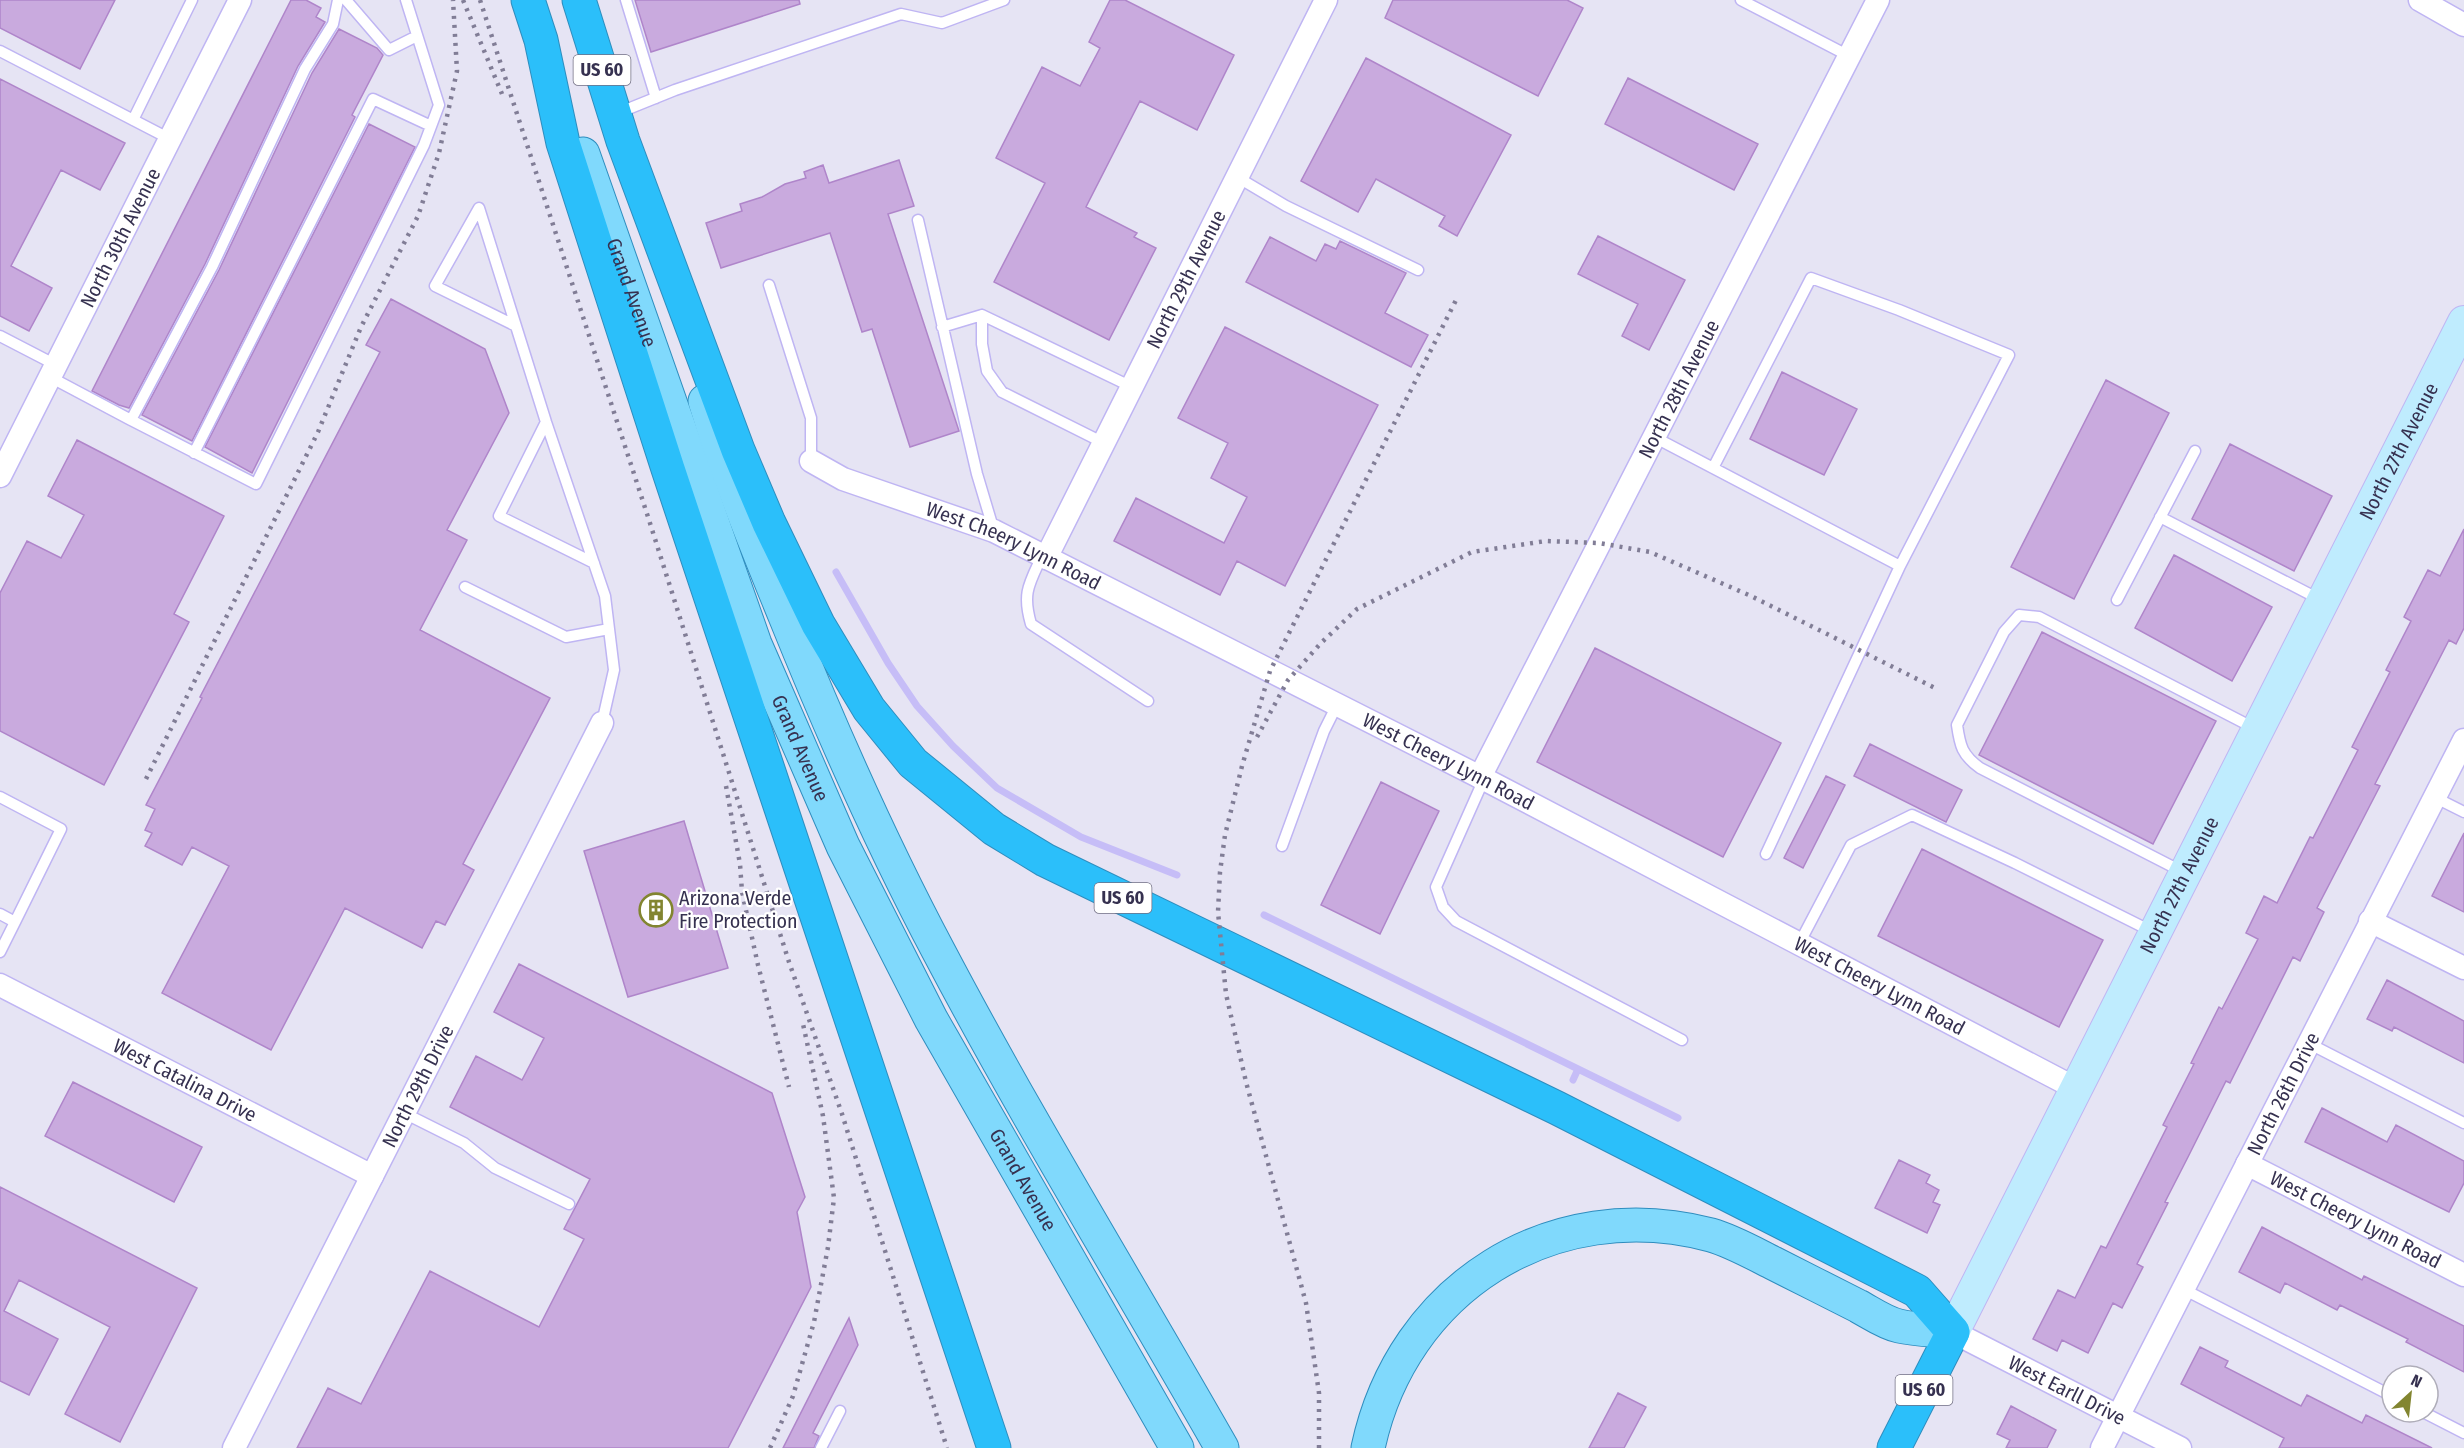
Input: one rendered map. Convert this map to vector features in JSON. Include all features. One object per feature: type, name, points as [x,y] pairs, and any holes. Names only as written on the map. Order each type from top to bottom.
[{"type":"highway","name":"Grand Avenue","points":[[528,0],[541,40]]},
{"type":"highway","name":"Grand Avenue","points":[[579,0],[619,127]]},
{"type":"highway","name":"US 60","points":[[541,40],[563,143],[668,469],[994,1448]]},
{"type":"highway","name":"US 60","points":[[619,127],[738,450],[779,544],[818,624],[853,685],[889,736],[921,770],[994,829],[1045,860],[1567,1113],[1917,1291],[1953,1332]]},
{"type":"highway","name":"North 27th Avenue","points":[[1894,1448],[1953,1332]]},
{"type":"main road","name":"Grand Avenue","points":[[541,40],[751,634],[788,724],[843,846],[904,969],[980,1107],[1177,1448]]},
{"type":"main road","name":"Grand Avenue","points":[[619,127],[720,450],[842,754],[869,813],[945,963],[1038,1132],[1222,1448]]},
{"type":"main road","name":"North 27th Avenue","points":[[1953,1332],[2074,1088],[2464,322]]},
{"type":"main road","points":[[1368,1448],[1386,1389],[1410,1346],[1440,1308],[1459,1290],[1509,1255],[1564,1233],[1598,1226],[1635,1224],[1667,1226],[1712,1235],[1747,1250],[1898,1326],[1953,1332]]},
{"type":"street","name":"North 30th Avenue","points":[[2,468],[240,0]]},
{"type":"street","name":"North 28th Avenue","points":[[1482,778],[1878,0]]},
{"type":"street","points":[[2420,0],[2464,25]]},
{"type":"street","name":"North 29th Avenue","points":[[1044,557],[1104,443],[1237,177],[1319,2]]},
{"type":"street","name":"West Cheery Lynn Road","points":[[812,461],[843,479],[994,531],[1482,778],[2074,1088]]},
{"type":"street","name":"North 29th Drive","points":[[234,1448],[602,723]]},
{"type":"street","name":"North 26th Drive","points":[[2103,1448],[2464,740]]},
{"type":"street","points":[[2370,921],[2464,968]]},
{"type":"street","name":"West Catalina Drive","points":[[0,986],[372,1176]]},
{"type":"street","name":"West Cheery Lynn Road","points":[[2247,1164],[2464,1275]]},
{"type":"street","name":"West Earll Drive","points":[[1953,1332],[2180,1448]]},
{"type":"lane","points":[[133,120],[192,0]]},
{"type":"lane","points":[[130,420],[212,267],[305,69],[333,24],[338,0]]},
{"type":"lane","points":[[346,0],[389,50],[417,36]]},
{"type":"lane","points":[[0,336],[130,420],[256,484],[424,145],[439,105],[406,0]]},
{"type":"lane","points":[[626,0],[656,98]]},
{"type":"lane","points":[[619,127],[656,98],[901,14],[942,23],[1004,0]]},
{"type":"lane","points":[[1741,0],[1850,56]]},
{"type":"lane","points":[[0,51],[170,139]]},
{"type":"lane","points":[[194,453],[373,99],[431,126]]},
{"type":"lane","points":[[1237,177],[1286,207],[1418,270]]},
{"type":"lane","points":[[516,326],[435,286],[479,208],[493,251],[546,422],[605,596],[614,670],[602,723]]},
{"type":"lane","points":[[918,220],[977,474],[994,531]]},
{"type":"lane","points":[[1713,468],[1811,278],[1899,310],[2009,355],[1900,566],[1766,854]]},
{"type":"lane","points":[[769,285],[811,418],[812,461]]},
{"type":"lane","points":[[942,327],[982,315],[1132,387]]},
{"type":"lane","points":[[982,315],[982,344],[987,371],[1002,392],[1104,443]]},
{"type":"lane","points":[[546,422],[499,516],[594,563]]},
{"type":"lane","points":[[1654,437],[1900,566]]},
{"type":"lane","points":[[2117,600],[2195,451]]},
{"type":"lane","points":[[2160,516],[2322,601]]},
{"type":"lane","points":[[1044,557],[1029,583],[1025,603],[1031,624],[1148,701]]},
{"type":"lane","points":[[465,587],[566,637],[609,629]]},
{"type":"lane","points":[[2184,872],[1980,768],[1967,759],[1959,742],[1957,725],[2004,632],[2019,615],[2038,617],[2257,729]]},
{"type":"lane","points":[[1282,846],[1324,731],[1337,705]]},
{"type":"lane","points":[[1482,778],[1436,887],[1443,907],[1456,921],[1682,1040]]},
{"type":"lane","points":[[0,796],[61,829],[0,952]]},
{"type":"lane","points":[[2434,797],[2464,812]]},
{"type":"lane","points":[[1799,944],[1851,845],[1912,815],[2015,863],[2154,933]]},
{"type":"lane","points":[[0,914],[15,922]]},
{"type":"lane","points":[[2308,1043],[2464,1123]]},
{"type":"lane","points":[[404,1113],[464,1143],[495,1168],[569,1204]]},
{"type":"lane","points":[[2183,1289],[2380,1390]]},
{"type":"lane","points":[[821,1448],[840,1411]]},
{"type":"lane","points":[[2440,1421],[2464,1433]]},
{"type":"building","points":[[0,0],[115,0],[80,69],[0,28]]},
{"type":"building","points":[[291,0],[306,0],[321,8],[316,17],[325,22],[298,66],[205,264],[129,408],[119,405],[92,391]]},
{"type":"building","points":[[635,0],[799,0],[800,4],[651,52]]},
{"type":"building","points":[[1110,0],[1125,0],[1234,55],[1197,130],[1140,101],[1086,207],[1137,233],[1134,237],[1156,248],[1109,340],[994,282],[1045,183],[996,158],[1042,67],[1080,86],[1100,48],[1089,42]]},
{"type":"building","points":[[1393,0],[1567,0],[1583,8],[1538,96],[1385,18]]},
{"type":"building","points":[[339,29],[377,48],[383,55],[352,115],[355,117],[192,441],[142,415],[219,270],[312,73]]},
{"type":"building","points":[[1366,58],[1511,135],[1457,236],[1439,226],[1445,216],[1376,179],[1358,212],[1301,181]]},
{"type":"building","points":[[1628,78],[1758,144],[1734,190],[1605,124]]},
{"type":"building","points":[[0,79],[125,143],[100,190],[61,170],[11,266],[52,288],[29,331],[0,316]]},
{"type":"building","points":[[369,124],[415,147],[252,473],[205,447]]},
{"type":"building","points":[[899,160],[914,206],[888,214],[959,431],[910,447],[872,329],[862,332],[830,233],[721,268],[706,223],[742,211],[740,204],[762,197],[785,184],[806,178],[804,172],[823,165],[829,183]]},
{"type":"building","points":[[1598,236],[1685,280],[1649,350],[1622,336],[1638,304],[1578,274]]},
{"type":"building","points":[[1270,237],[1316,261],[1325,244],[1336,249],[1340,241],[1406,273],[1385,313],[1428,335],[1411,367],[1246,282]]},
{"type":"building","points":[[391,299],[485,349],[509,413],[447,530],[467,540],[420,630],[550,698],[463,864],[474,870],[445,925],[436,921],[422,948],[345,908],[271,1050],[162,993],[229,866],[192,847],[182,865],[145,846],[152,833],[145,830],[155,809],[146,805],[380,352],[366,345]]},
{"type":"building","points":[[1225,327],[1378,405],[1285,586],[1237,561],[1220,595],[1114,541],[1136,498],[1224,543],[1247,497],[1211,478],[1228,443],[1178,418]]},
{"type":"building","points":[[1782,372],[1857,409],[1824,475],[1750,439]]},
{"type":"building","points":[[2106,380],[2169,413],[2074,599],[2011,567]]},
{"type":"building","points":[[77,440],[224,516],[174,614],[189,622],[104,785],[0,731],[0,593],[27,541],[61,558],[84,515],[48,496]]},
{"type":"building","points":[[2230,444],[2332,496],[2294,571],[2192,519]]},
{"type":"building","points":[[2464,529],[2464,628],[2456,644],[2449,640],[2375,784],[2380,786],[2317,908],[2324,912],[2300,961],[2293,957],[2230,1083],[2226,1081],[2165,1202],[2168,1203],[2137,1264],[2143,1267],[2122,1308],[2113,1303],[2088,1353],[2062,1340],[2057,1351],[2033,1339],[2058,1290],[2075,1298],[2101,1246],[2106,1248],[2167,1127],[2163,1125],[2194,1064],[2191,1063],[2219,1007],[2222,1009],[2258,939],[2246,933],[2264,896],[2277,903],[2310,837],[2313,838],[2358,750],[2352,747],[2390,672],[2386,670],[2411,621],[2404,617],[2428,570],[2440,576]]},
{"type":"building","points":[[2174,555],[2272,607],[2232,681],[2135,628]]},
{"type":"building","points":[[2042,632],[2216,721],[2153,844],[1979,755]]},
{"type":"building","points":[[1595,648],[1781,743],[1723,857],[1537,762]]},
{"type":"building","points":[[1870,744],[1962,790],[1946,822],[1854,776]]},
{"type":"building","points":[[1826,776],[1845,785],[1803,868],[1784,858]]},
{"type":"building","points":[[1381,782],[1439,811],[1380,934],[1321,905]]},
{"type":"building","name":"Arizona Verde Fire Protection","points":[[684,821],[728,968],[628,997],[584,851]]},
{"type":"building","points":[[2464,833],[2464,912],[2432,896]]},
{"type":"building","points":[[1922,849],[2103,940],[2059,1027],[1878,936]]},
{"type":"building","points":[[519,964],[772,1093],[805,1197],[797,1212],[811,1287],[728,1448],[297,1448],[328,1388],[361,1404],[430,1271],[539,1327],[584,1239],[564,1229],[590,1179],[450,1107],[476,1056],[522,1080],[544,1038],[494,1012]]},
{"type":"building","points":[[2387,980],[2464,1021],[2464,1063],[2394,1027],[2392,1031],[2367,1019]]},
{"type":"building","points":[[73,1082],[202,1147],[174,1202],[45,1136]]},
{"type":"building","points":[[2322,1108],[2387,1142],[2396,1125],[2464,1161],[2464,1183],[2449,1212],[2305,1142]]},
{"type":"building","points":[[1899,1160],[1930,1175],[1926,1183],[1939,1190],[1933,1202],[1940,1205],[1927,1233],[1875,1208]]},
{"type":"building","points":[[0,1187],[197,1288],[120,1442],[65,1414],[110,1327],[19,1280],[4,1311],[58,1339],[29,1395],[0,1381]]},
{"type":"building","points":[[2262,1227],[2362,1280],[2364,1276],[2464,1326],[2464,1372],[2406,1342],[2408,1339],[2340,1305],[2337,1310],[2285,1283],[2280,1293],[2239,1272]]},
{"type":"building","points":[[849,1318],[858,1345],[813,1433],[819,1436],[814,1448],[783,1448]]},
{"type":"building","points":[[2200,1347],[2228,1361],[2225,1367],[2301,1406],[2307,1395],[2362,1423],[2366,1415],[2432,1448],[2279,1448],[2284,1438],[2181,1384]]},
{"type":"building","points":[[1618,1393],[1646,1407],[1624,1448],[1589,1448]]},
{"type":"building","points":[[2011,1406],[2056,1430],[2047,1448],[2006,1448],[2010,1440],[1997,1434]]},
{"type":"waterway","points":[[836,572],[888,663],[917,706],[953,746],[997,788],[1081,837],[1177,875]]},
{"type":"waterway","points":[[1264,915],[1678,1118]]},
{"type":"waterway","points":[[1573,1080],[1578,1069]]},
{"type":"railway","points":[[146,779],[318,432],[361,327],[418,216],[439,153],[457,71],[453,0]]},
{"type":"railway","points":[[463,0],[502,94]]},
{"type":"railway","points":[[480,0],[649,520],[789,962],[842,1114],[947,1448]]},
{"type":"railway","points":[[1319,1448],[1319,1393],[1306,1303],[1246,1082],[1226,994],[1218,912],[1220,872],[1225,835],[1242,766],[1270,671],[1456,300]]},
{"type":"railway","points":[[1257,737],[1288,680],[1321,643],[1357,609],[1472,552],[1546,541],[1599,543],[1650,552],[1751,596],[1937,689]]},
{"type":"railway","points":[[726,786],[740,864],[742,892],[789,1087]]},
{"type":"railway","points":[[770,1448],[793,1396],[814,1322],[828,1247],[834,1198],[823,1116],[803,1024]]},
{"type":"place","name":"Arizona Verde Fire Protection","points":[[656,910]]}]
